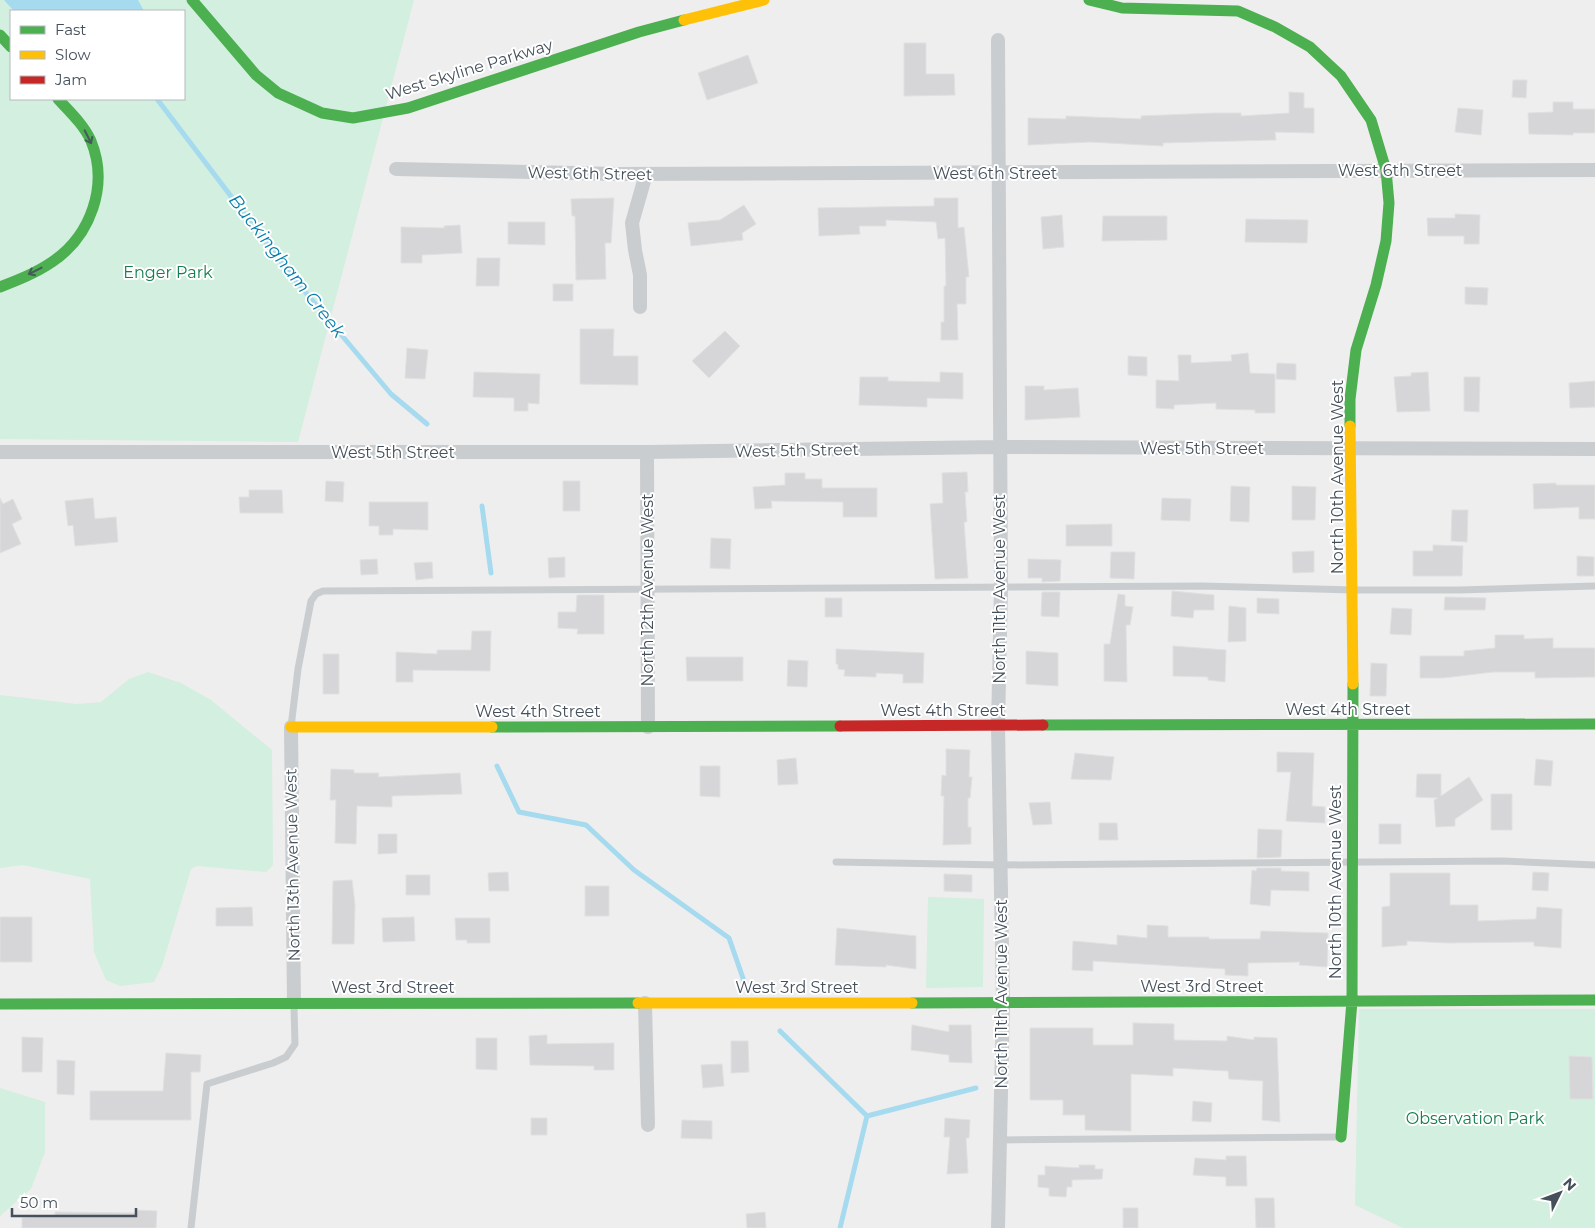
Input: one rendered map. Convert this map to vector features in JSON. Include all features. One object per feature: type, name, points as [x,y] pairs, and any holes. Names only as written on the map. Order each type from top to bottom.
[{"type":"street","name":"West Skyline Parkway","points":[[192,0],[256,75],[278,94],[322,113],[353,118],[408,108],[639,32],[764,0]]},
{"type":"street","name":"North 10th Avenue West","points":[[1089,0],[1122,8],[1238,11],[1275,27],[1310,47],[1341,76],[1371,120],[1386,170],[1389,203],[1386,241],[1376,285],[1356,350],[1350,399],[1353,590],[1352,1001],[1341,1137]]},
{"type":"street","points":[[0,35],[10,46]]},
{"type":"street","name":"North 11th Avenue West","points":[[998,40],[1001,587],[998,726],[1003,1003],[998,1228]]},
{"type":"street","points":[[0,287],[36,271],[57,259],[78,239],[89,222],[97,194],[97,164],[87,134],[59,100]]},
{"type":"street","name":"West 6th Street","points":[[396,169],[646,174],[1595,170]]},
{"type":"street","points":[[640,307],[640,275],[632,223],[646,174]]},
{"type":"street","name":"West 5th Street","points":[[0,452],[647,452],[999,447],[1595,449]]},
{"type":"street","name":"North 12th Avenue West","points":[[647,452],[648,727]]},
{"type":"street","name":"West 4th Street","points":[[291,727],[1595,724]]},
{"type":"street","name":"North 13th Avenue West","points":[[291,727],[294,1003]]},
{"type":"street","name":"West 3rd Street","points":[[0,1004],[1003,1003],[1595,1000]]},
{"type":"street","points":[[645,1003],[648,1125]]},
{"type":"lane","points":[[291,727],[298,669],[310,606],[313,597],[320,592],[1202,586],[1353,590],[1460,590],[1595,586]]},
{"type":"lane","points":[[836,862],[1001,865],[1503,862],[1595,865]]},
{"type":"lane","points":[[191,1228],[207,1084],[273,1063],[293,1050],[297,1030],[294,1003]]},
{"type":"lane","points":[[1000,1140],[1341,1137]]},
{"type":"green space","name":"Enger Park","points":[[0,0],[414,0],[298,442],[0,439]]},
{"type":"green space","points":[[148,672],[181,683],[211,700],[272,750],[273,865],[266,872],[197,866],[191,869],[162,966],[154,982],[120,986],[106,980],[94,952],[90,879],[23,865],[0,868],[0,695],[77,704],[101,702],[129,679]]},
{"type":"green space","points":[[928,897],[984,899],[983,987],[926,988]]},
{"type":"green space","name":"Observation Park","points":[[1359,1009],[1595,1009],[1595,1228],[1403,1228],[1355,1205]]},
{"type":"green space","points":[[0,1088],[45,1102],[45,1152],[31,1189],[0,1216]]},
{"type":"water","points":[[4,0],[138,0],[143,10],[13,10]]},
{"type":"building","points":[[904,43],[926,43],[926,74],[954,74],[955,95],[904,96]]},
{"type":"building","points":[[748,55],[758,83],[707,100],[698,73]]},
{"type":"building","points":[[1513,80],[1527,80],[1526,98],[1512,97]]},
{"type":"building","points":[[1289,92],[1304,93],[1304,108],[1314,108],[1314,133],[1275,132],[1276,140],[1163,143],[1163,146],[1090,142],[1028,145],[1028,118],[1066,119],[1066,116],[1141,119],[1141,116],[1215,113],[1241,113],[1241,116],[1289,113]]},
{"type":"building","points":[[1553,102],[1573,102],[1573,109],[1595,109],[1595,133],[1573,133],[1573,135],[1529,134],[1528,113],[1553,112]]},
{"type":"building","points":[[1458,108],[1483,110],[1481,135],[1455,132]]},
{"type":"building","points":[[614,198],[611,243],[605,243],[606,279],[576,280],[575,216],[572,216],[571,199]]},
{"type":"building","points":[[934,198],[958,198],[958,228],[964,227],[969,277],[966,277],[966,304],[957,304],[958,340],[941,340],[941,322],[944,322],[944,286],[946,286],[945,238],[938,239],[936,222],[886,220],[886,226],[859,226],[860,234],[819,236],[818,208],[934,206]]},
{"type":"building","points":[[744,205],[756,224],[742,233],[743,240],[691,246],[688,223],[720,220]]},
{"type":"building","points":[[1455,214],[1480,215],[1479,244],[1464,244],[1464,236],[1428,236],[1427,218],[1455,218]]},
{"type":"building","points":[[1062,215],[1064,247],[1043,249],[1041,217]]},
{"type":"building","points":[[1103,216],[1167,216],[1167,240],[1102,241]]},
{"type":"building","points":[[1246,219],[1308,220],[1307,243],[1245,242]]},
{"type":"building","points":[[508,222],[545,222],[545,245],[508,244]]},
{"type":"building","points":[[460,225],[462,253],[422,255],[422,263],[401,263],[401,227],[444,228],[444,226]]},
{"type":"building","points":[[477,258],[500,258],[499,286],[476,286]]},
{"type":"building","points":[[553,284],[573,284],[573,301],[553,301]]},
{"type":"building","points":[[1465,287],[1488,288],[1487,305],[1465,304]]},
{"type":"building","points":[[580,329],[614,329],[613,356],[638,356],[638,385],[580,384]]},
{"type":"building","points":[[725,331],[740,346],[709,378],[692,361]]},
{"type":"building","points":[[407,348],[428,350],[425,379],[405,378]]},
{"type":"building","points":[[1248,353],[1250,373],[1275,374],[1275,413],[1255,413],[1255,410],[1216,409],[1216,403],[1174,405],[1174,409],[1156,408],[1156,380],[1179,381],[1178,355],[1191,355],[1191,363],[1232,361],[1231,355]]},
{"type":"building","points":[[1128,356],[1147,357],[1147,376],[1128,375]]},
{"type":"building","points":[[1277,363],[1296,364],[1296,380],[1276,379]]},
{"type":"building","points":[[474,372],[540,374],[539,404],[528,403],[528,411],[514,411],[514,398],[473,397]]},
{"type":"building","points":[[940,372],[963,373],[963,399],[927,398],[927,407],[859,405],[860,377],[888,377],[888,381],[940,382]]},
{"type":"building","points":[[1428,372],[1430,411],[1397,412],[1394,377]]},
{"type":"building","points":[[1464,377],[1480,377],[1479,412],[1464,411]]},
{"type":"building","points":[[1595,381],[1595,407],[1570,408],[1569,383]]},
{"type":"building","points":[[1025,386],[1044,386],[1044,390],[1078,388],[1080,417],[1025,420]]},
{"type":"building","points":[[967,472],[968,492],[965,492],[967,522],[964,522],[968,578],[935,579],[930,504],[943,503],[942,473]]},
{"type":"building","points":[[785,473],[805,473],[805,479],[822,479],[822,488],[877,488],[877,517],[843,517],[843,502],[771,501],[772,508],[755,509],[753,487],[785,485]]},
{"type":"building","points":[[326,481],[344,482],[343,502],[325,501]]},
{"type":"building","points":[[563,481],[580,481],[580,511],[563,511]]},
{"type":"building","points":[[1556,483],[1556,485],[1595,485],[1595,519],[1579,519],[1579,507],[1534,509],[1533,484]]},
{"type":"building","points":[[1231,486],[1250,487],[1249,522],[1230,521]]},
{"type":"building","points":[[1292,486],[1316,487],[1315,520],[1292,520]]},
{"type":"building","points":[[249,490],[282,490],[283,513],[240,513],[239,497],[249,497]]},
{"type":"building","points":[[0,498],[3,504],[13,499],[22,519],[12,524],[21,544],[0,553]]},
{"type":"building","points":[[93,498],[95,519],[116,517],[118,542],[75,546],[73,525],[68,526],[65,501]]},
{"type":"building","points":[[1162,498],[1191,499],[1190,521],[1161,520]]},
{"type":"building","points":[[369,502],[428,502],[428,530],[393,529],[393,535],[379,535],[379,526],[369,526]]},
{"type":"building","points":[[1452,510],[1468,510],[1467,542],[1451,541]]},
{"type":"building","points":[[1112,524],[1112,546],[1066,546],[1066,525]]},
{"type":"building","points":[[711,538],[731,539],[730,569],[710,568]]},
{"type":"building","points":[[1433,545],[1463,546],[1462,576],[1413,576],[1413,551],[1433,551]]},
{"type":"building","points":[[1314,551],[1314,572],[1293,573],[1292,552]]},
{"type":"building","points":[[1111,552],[1135,552],[1134,579],[1110,578]]},
{"type":"building","points":[[1577,556],[1594,557],[1594,576],[1577,576]]},
{"type":"building","points":[[565,557],[565,577],[549,578],[548,558]]},
{"type":"building","points":[[377,559],[378,574],[361,575],[360,560]]},
{"type":"building","points":[[1028,559],[1061,560],[1060,581],[1042,582],[1042,578],[1028,578]]},
{"type":"building","points":[[432,562],[433,578],[416,580],[414,563]]},
{"type":"building","points":[[1172,591],[1214,595],[1214,610],[1194,610],[1193,618],[1171,616]]},
{"type":"building","points":[[1042,592],[1060,592],[1059,617],[1041,616]]},
{"type":"building","points":[[1118,594],[1125,595],[1125,606],[1133,607],[1130,625],[1126,625],[1127,682],[1104,681],[1104,644],[1110,644]]},
{"type":"building","points":[[577,595],[604,595],[604,634],[577,634],[578,629],[558,628],[558,612],[576,612]]},
{"type":"building","points":[[1445,597],[1486,598],[1485,610],[1444,610]]},
{"type":"building","points":[[825,598],[842,598],[842,617],[825,617]]},
{"type":"building","points":[[1257,598],[1279,599],[1279,614],[1257,613]]},
{"type":"building","points":[[1229,606],[1246,608],[1246,641],[1228,642]]},
{"type":"building","points":[[1392,608],[1412,609],[1411,635],[1390,634]]},
{"type":"building","points":[[472,631],[491,631],[490,671],[413,670],[413,682],[396,682],[396,652],[437,654],[437,650],[471,650]]},
{"type":"building","points":[[1495,635],[1524,635],[1524,639],[1553,638],[1553,648],[1595,648],[1595,677],[1535,678],[1535,672],[1493,672],[1443,678],[1420,678],[1420,656],[1464,656],[1464,651],[1495,648]]},
{"type":"building","points":[[1173,646],[1226,650],[1225,682],[1208,680],[1208,677],[1173,676]]},
{"type":"building","points":[[836,649],[924,653],[923,683],[903,683],[903,674],[876,673],[876,677],[844,676],[845,670],[838,669],[838,664],[836,664]]},
{"type":"building","points":[[1026,651],[1058,653],[1058,686],[1026,684]]},
{"type":"building","points":[[323,654],[339,654],[339,694],[323,694]]},
{"type":"building","points":[[686,657],[743,657],[743,681],[687,681]]},
{"type":"building","points":[[788,660],[808,661],[807,687],[787,686]]},
{"type":"building","points":[[1371,663],[1387,664],[1386,696],[1370,696]]},
{"type":"building","points":[[946,749],[970,750],[969,777],[972,777],[970,798],[968,798],[968,827],[971,827],[971,844],[943,845],[944,796],[941,796],[942,775],[946,776]]},
{"type":"building","points":[[1277,752],[1314,753],[1312,806],[1325,807],[1325,823],[1286,821],[1291,772],[1277,772]]},
{"type":"building","points":[[1075,753],[1114,757],[1111,780],[1071,779]]},
{"type":"building","points":[[796,758],[798,784],[778,785],[777,760]]},
{"type":"building","points":[[1536,759],[1553,761],[1551,786],[1534,785]]},
{"type":"building","points":[[700,766],[720,766],[720,797],[700,796]]},
{"type":"building","points":[[331,769],[354,770],[354,773],[379,773],[378,777],[460,773],[462,794],[392,796],[392,807],[357,806],[356,844],[335,843],[336,800],[330,800]]},
{"type":"building","points":[[1417,774],[1441,774],[1441,796],[1469,777],[1483,800],[1455,819],[1455,826],[1436,827],[1434,800],[1438,798],[1416,797]]},
{"type":"building","points":[[1491,794],[1512,794],[1512,830],[1491,830]]},
{"type":"building","points":[[1050,802],[1052,824],[1033,825],[1029,803]]},
{"type":"building","points":[[1099,823],[1117,823],[1118,840],[1099,840]]},
{"type":"building","points":[[1379,824],[1401,824],[1401,844],[1379,844]]},
{"type":"building","points":[[1258,829],[1282,830],[1281,857],[1257,858]]},
{"type":"building","points":[[378,834],[397,834],[397,853],[378,854]]},
{"type":"building","points":[[1257,868],[1281,868],[1281,871],[1309,872],[1309,891],[1271,890],[1270,906],[1250,904],[1252,870],[1256,871]]},
{"type":"building","points":[[508,872],[509,891],[489,891],[488,873]]},
{"type":"building","points":[[1533,872],[1549,873],[1548,891],[1532,890]]},
{"type":"building","points":[[1390,873],[1450,873],[1450,905],[1478,905],[1478,921],[1536,919],[1537,907],[1562,909],[1561,948],[1534,946],[1534,942],[1449,943],[1407,941],[1407,945],[1382,947],[1382,907],[1390,906]]},
{"type":"building","points":[[944,874],[972,875],[972,892],[944,891]]},
{"type":"building","points":[[406,875],[430,875],[430,895],[406,895]]},
{"type":"building","points":[[352,880],[355,905],[354,944],[332,944],[333,881]]},
{"type":"building","points":[[585,886],[609,886],[609,916],[585,916]]},
{"type":"building","points":[[252,907],[253,926],[216,926],[216,908]]},
{"type":"building","points":[[0,917],[32,917],[32,962],[0,962]]},
{"type":"building","points":[[414,917],[415,941],[383,942],[382,918]]},
{"type":"building","points":[[455,918],[490,918],[490,943],[467,943],[467,940],[456,940]]},
{"type":"building","points":[[1147,925],[1168,926],[1168,937],[1209,937],[1209,939],[1260,939],[1261,931],[1328,933],[1327,967],[1299,965],[1300,962],[1248,963],[1248,976],[1225,975],[1225,969],[1093,961],[1093,971],[1072,970],[1073,941],[1117,945],[1117,935],[1147,938]]},
{"type":"building","points":[[837,928],[916,936],[916,969],[886,965],[886,967],[835,965]]},
{"type":"building","points":[[1133,1023],[1174,1024],[1174,1040],[1227,1041],[1227,1036],[1254,1040],[1254,1037],[1277,1038],[1280,1122],[1262,1120],[1263,1081],[1229,1079],[1228,1071],[1173,1068],[1173,1076],[1131,1074],[1131,1131],[1085,1130],[1085,1115],[1063,1115],[1063,1100],[1030,1100],[1030,1028],[1093,1028],[1093,1045],[1133,1045]]},
{"type":"building","points":[[912,1025],[949,1032],[949,1025],[971,1025],[972,1063],[949,1062],[949,1055],[911,1050]]},
{"type":"building","points":[[547,1035],[547,1044],[614,1043],[614,1070],[594,1070],[594,1066],[530,1065],[529,1036]]},
{"type":"building","points":[[22,1037],[43,1038],[42,1072],[22,1072]]},
{"type":"building","points":[[476,1038],[497,1038],[497,1070],[476,1069]]},
{"type":"building","points":[[731,1041],[748,1041],[749,1072],[731,1073]]},
{"type":"building","points":[[166,1053],[201,1055],[200,1072],[191,1072],[191,1120],[90,1120],[90,1091],[163,1091]]},
{"type":"building","points":[[1569,1056],[1592,1057],[1593,1099],[1570,1099]]},
{"type":"building","points":[[57,1060],[75,1061],[74,1095],[57,1094]]},
{"type":"building","points":[[722,1064],[724,1086],[703,1088],[701,1065]]},
{"type":"building","points":[[1193,1101],[1212,1103],[1211,1122],[1192,1121]]},
{"type":"building","points":[[531,1118],[547,1118],[547,1135],[531,1135]]},
{"type":"building","points":[[945,1118],[970,1120],[969,1138],[966,1138],[968,1173],[947,1174],[950,1137],[944,1137]]},
{"type":"building","points":[[682,1120],[712,1121],[712,1139],[681,1138]]},
{"type":"building","points":[[1226,1156],[1246,1156],[1247,1186],[1226,1186],[1226,1177],[1193,1175],[1195,1158],[1226,1160]]},
{"type":"building","points":[[1079,1165],[1095,1165],[1095,1169],[1103,1169],[1102,1179],[1072,1180],[1072,1187],[1067,1187],[1066,1197],[1049,1196],[1049,1188],[1038,1187],[1038,1175],[1045,1175],[1045,1166],[1079,1168]]},
{"type":"building","points":[[1255,1198],[1274,1198],[1275,1228],[1256,1228]]},
{"type":"building","points":[[1123,1208],[1138,1208],[1138,1228],[1123,1228]]},
{"type":"building","points":[[136,1210],[157,1211],[156,1228],[22,1228],[22,1218],[55,1215],[55,1212],[136,1213]]},
{"type":"building","points":[[765,1212],[766,1228],[747,1228],[746,1214]]},
{"type":"waterway","name":"Buckingham Creek","points":[[158,100],[291,275],[391,394],[427,424]]},
{"type":"waterway","name":"Buckingham Creek","points":[[482,506],[491,573]]},
{"type":"waterway","name":"Buckingham Creek","points":[[497,766],[519,812],[586,825],[634,870],[729,938],[745,984]]},
{"type":"waterway","name":"Buckingham Creek","points":[[780,1031],[867,1116],[840,1228]]},
{"type":"waterway","points":[[867,1116],[976,1088]]},
{"type":"traffic: fast","points":[[192,0],[256,75],[278,93],[322,113],[353,118],[408,108],[639,32],[684,20]]},
{"type":"traffic: fast","points":[[1089,0],[1122,8],[1238,11],[1275,27],[1310,47],[1341,76],[1371,120],[1386,170],[1389,203],[1386,241],[1376,285],[1356,350],[1350,399],[1350,426]]},
{"type":"traffic: fast","points":[[0,35],[10,46]]},
{"type":"traffic: fast","points":[[0,287],[40,270],[66,251],[86,224],[93,208],[97,192],[98,175],[91,141],[81,124],[59,100]]},
{"type":"traffic: fast","points":[[1341,1137],[1352,1001],[1353,684]]},
{"type":"traffic: fast","points":[[1043,725],[1595,724]]},
{"type":"traffic: fast","points":[[492,727],[840,726]]},
{"type":"traffic: fast","points":[[912,1003],[1595,1000]]},
{"type":"traffic: fast","points":[[0,1004],[638,1003]]},
{"type":"traffic: slow","points":[[684,20],[764,0]]},
{"type":"traffic: slow","points":[[1350,426],[1353,684]]},
{"type":"traffic: slow","points":[[291,727],[492,727]]},
{"type":"traffic: slow","points":[[638,1003],[912,1003]]},
{"type":"traffic: jam","points":[[840,726],[1043,725]]}]
